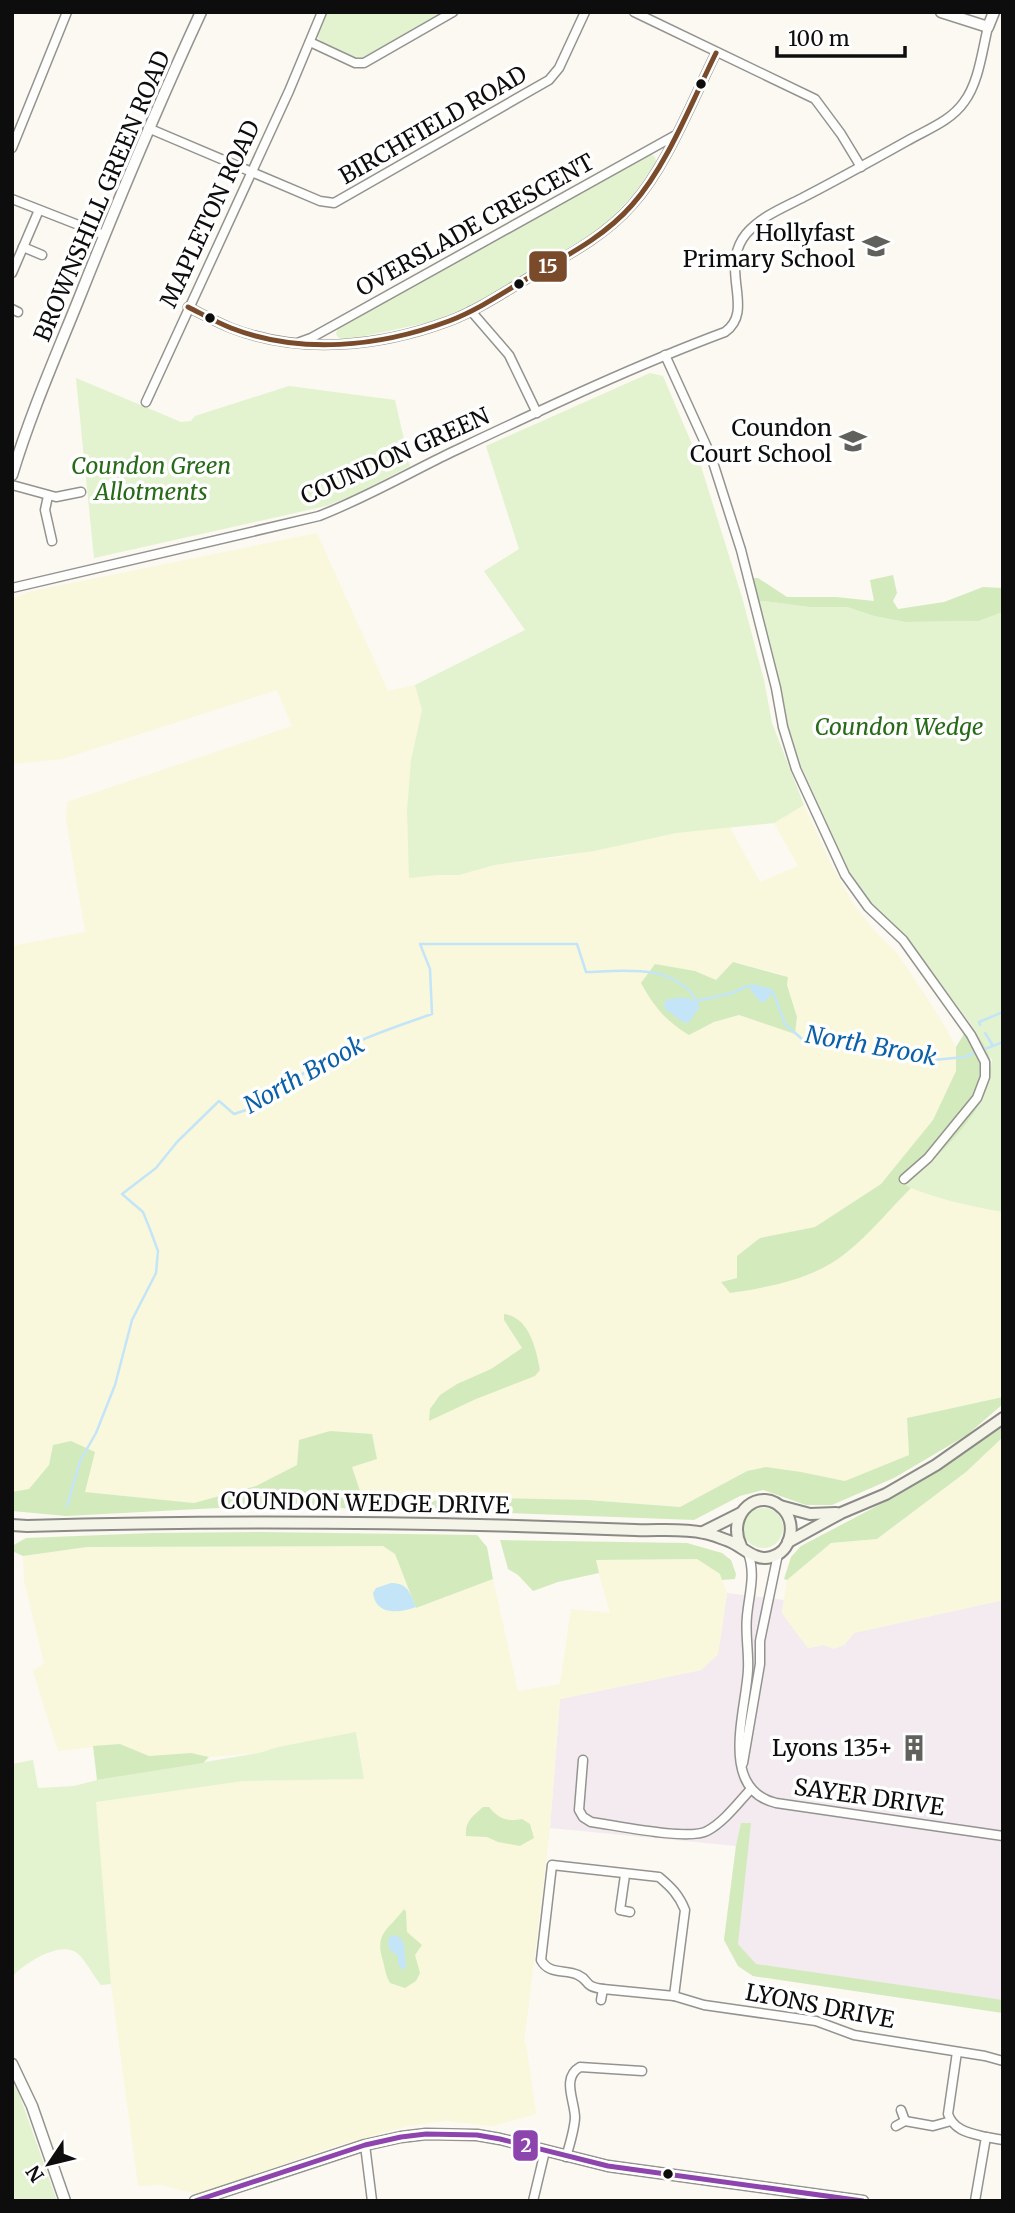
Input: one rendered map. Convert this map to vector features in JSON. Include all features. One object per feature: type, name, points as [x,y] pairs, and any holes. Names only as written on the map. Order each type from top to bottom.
[{"type":"main road","name":"COUNDON WEDGE DRIVE","points":[[12,1525],[317,1522],[703,1532],[763,1558],[771,1558],[788,1542],[841,1513],[886,1494],[936,1465],[1003,1418]]},
{"type":"main road","name":"COUNDON WEDGE DRIVE","points":[[703,1532],[760,1500],[810,1514],[841,1513]]},
{"type":"main road","points":[[780,1506],[792,1529],[788,1542]]},
{"type":"main road","points":[[741,1513],[736,1531],[744,1549]]},
{"type":"main road","name":"COUNDON WEDGE DRIVE","points":[[12,1532],[27,1526]]},
{"type":"street","points":[[12,148],[67,12]]},
{"type":"street","name":"BROWNSHILL GREEN ROAD","points":[[12,475],[24,435],[104,235],[148,128],[201,12]]},
{"type":"street","name":"MAPLETON ROAD","points":[[146,402],[322,12]]},
{"type":"street","points":[[310,42],[348,60],[364,63],[453,12]]},
{"type":"street","name":"BIRCHFIELD ROAD","points":[[148,128],[320,201],[334,203],[549,80],[559,68],[585,12]]},
{"type":"street","points":[[634,12],[819,102],[861,167],[957,111],[970,92],[994,12]]},
{"type":"street","points":[[941,12],[988,27]]},
{"type":"street","points":[[188,307],[230,328],[277,341],[341,345],[416,331],[450,321],[471,311],[572,252],[610,226],[634,204],[650,182],[716,52]]},
{"type":"street","name":"OVERSLADE CRESCENT","points":[[293,343],[311,338],[674,136]]},
{"type":"street","name":"COUNDON GREEN","points":[[12,588],[319,516],[537,413],[665,355],[725,332],[736,321],[739,309],[734,267],[745,235],[771,214],[861,167]]},
{"type":"street","points":[[12,199],[104,235]]},
{"type":"street","points":[[12,272],[18,251],[39,210]]},
{"type":"street","points":[[18,251],[42,255]]},
{"type":"street","points":[[471,311],[509,355],[537,413]]},
{"type":"street","points":[[665,355],[711,456],[741,550],[776,688],[783,727],[796,769],[845,875],[868,907],[903,940],[971,1035],[985,1062],[985,1077],[976,1097],[928,1158],[904,1179]]},
{"type":"street","points":[[12,485],[56,497],[81,492]]},
{"type":"street","points":[[48,496],[45,510],[52,541]]},
{"type":"street","points":[[583,1760],[579,1810],[583,1817],[591,1822],[669,1833],[699,1834],[716,1825],[751,1789],[743,1773],[739,1755],[748,1670],[747,1621],[753,1572],[744,1549]]},
{"type":"street","points":[[743,1773],[760,1664],[760,1641],[778,1554]]},
{"type":"street","name":"SAYER DRIVE","points":[[751,1789],[760,1797],[776,1803],[1003,1836]]},
{"type":"street","name":"LYONS DRIVE","points":[[625,1875],[552,1861],[541,1960],[544,1966],[578,1975],[589,1987],[674,1996],[704,2005],[816,2021],[854,2035],[1003,2061]]},
{"type":"street","points":[[620,1910],[625,1875],[659,1877],[680,1898],[685,1910],[674,1996]]},
{"type":"street","points":[[610,1909],[630,1912]]},
{"type":"street","points":[[601,2000],[603,1989]]},
{"type":"street","points":[[957,2052],[948,2114],[951,2122],[964,2131],[1003,2140]]},
{"type":"street","points":[[12,2064],[32,2106],[65,2201]]},
{"type":"street","points":[[566,2157],[575,2120],[570,2091],[574,2071],[580,2067],[642,2071]]},
{"type":"street","points":[[901,2110],[900,2124],[933,2126],[951,2122]]},
{"type":"street","points":[[195,2201],[365,2146],[401,2137],[453,2134],[500,2139],[566,2157],[656,2174],[863,2201]]},
{"type":"street","points":[[975,2201],[986,2137]]},
{"type":"street","points":[[365,2146],[372,2201]]},
{"type":"street","points":[[533,2201],[545,2151]]},
{"type":"shaded area","points":[[317,533],[388,691],[415,685],[422,710],[411,760],[407,810],[410,877],[459,875],[494,865],[561,857],[676,833],[729,826],[760,882],[798,866],[774,823],[804,805],[832,866],[853,903],[874,930],[898,954],[940,1018],[956,1047],[956,1071],[932,1123],[881,1184],[815,1227],[760,1238],[737,1278],[722,1281],[731,1293],[811,1274],[846,1253],[911,1188],[965,1205],[1003,1212],[1003,1397],[907,1418],[909,1455],[845,1481],[801,1472],[746,1471],[680,1507],[588,1500],[456,1497],[443,1501],[362,1497],[351,1467],[299,1440],[297,1465],[256,1486],[194,1503],[84,1492],[53,1445],[49,1465],[29,1490],[12,1492],[12,946],[85,932],[66,820],[67,802],[292,726],[277,690],[62,759],[12,764],[12,599],[28,592]],"holes":[[[734,962],[788,976],[787,984],[797,1017],[795,1033],[739,1015],[714,1022],[689,1035],[655,964],[695,971],[716,980]]]},
{"type":"shaded area","points":[[1003,1437],[1003,1600],[854,1633],[844,1645],[834,1649],[823,1645],[808,1648],[782,1613],[787,1580],[831,1543],[878,1539],[966,1472]]},
{"type":"shaded area","points":[[383,1546],[395,1554],[416,1608],[493,1579],[518,1691],[560,1684],[571,1609],[610,1613],[595,1560],[697,1559],[720,1574],[727,1593],[718,1654],[701,1670],[560,1699],[550,1828],[524,2043],[536,2114],[493,2126],[446,2121],[408,2126],[339,2145],[197,2194],[161,2185],[138,2186],[111,1984],[95,1802],[243,1781],[364,1779],[357,1733],[259,1753],[209,1757],[191,1753],[149,1756],[119,1744],[58,1751],[33,1671],[44,1663],[24,1581],[23,1556],[87,1547]]},
{"type":"shaded area","points":[[727,1593],[784,1600],[782,1613],[808,1648],[844,1645],[854,1633],[1003,1600],[1003,2013],[753,1976],[738,1966],[724,1940],[736,1846],[550,1828],[560,1699],[701,1670],[718,1654]]},
{"type":"green space","points":[[325,12],[445,12],[360,60],[335,51],[319,39],[316,34]]},
{"type":"green space","points":[[651,154],[656,162],[633,195],[603,227],[473,305],[430,322],[341,341],[336,334],[338,328]]},
{"type":"green space","points":[[650,373],[663,376],[700,463],[742,597],[764,680],[772,723],[804,805],[774,823],[676,833],[594,851],[494,865],[459,875],[409,878],[407,810],[411,760],[422,710],[415,685],[525,630],[484,571],[519,549],[486,446]]},
{"type":"green space","name":"Coundon Green Allotments","points":[[76,378],[181,422],[191,421],[195,416],[289,386],[395,400],[410,466],[354,495],[326,506],[94,558]]},
{"type":"green space","points":[[893,575],[897,593],[893,601],[898,609],[944,602],[983,587],[1003,588],[1003,612],[979,621],[905,622],[847,607],[809,607],[759,602],[752,578],[758,578],[787,597],[836,597],[874,601],[870,580]]},
{"type":"green space","name":"Coundon Wedge","points":[[759,602],[809,607],[847,607],[905,622],[979,621],[1003,612],[1003,1212],[953,1202],[904,1185],[932,1162],[982,1099],[990,1080],[992,1060],[975,1030],[906,936],[871,903],[849,871],[801,766],[788,726]]},
{"type":"green space","points":[[733,962],[788,977],[787,985],[797,1017],[795,1034],[739,1015],[714,1022],[689,1035],[661,1013],[641,983],[655,964],[695,971],[716,980]]},
{"type":"green space","points":[[970,1024],[991,1062],[990,1078],[984,1095],[974,1113],[947,1146],[905,1185],[911,1188],[863,1238],[833,1262],[806,1276],[730,1293],[721,1282],[737,1278],[737,1256],[760,1238],[815,1227],[881,1184],[933,1120],[956,1071],[956,1047]]},
{"type":"green space","points":[[504,1314],[513,1316],[525,1327],[533,1343],[540,1370],[535,1376],[429,1421],[430,1409],[440,1395],[491,1369],[522,1348],[504,1320]]},
{"type":"green space","points":[[1003,1397],[1003,1404],[967,1435],[894,1478],[832,1505],[806,1505],[763,1490],[740,1496],[694,1520],[458,1511],[456,1497],[588,1500],[680,1507],[747,1471],[766,1467],[845,1481],[909,1455],[907,1418]]},
{"type":"green space","points":[[1003,1425],[1003,1437],[966,1472],[877,1539],[831,1543],[787,1580],[784,1579],[791,1557],[801,1546],[894,1497]]},
{"type":"green space","points":[[330,1431],[372,1434],[377,1459],[352,1467],[362,1497],[443,1501],[443,1511],[367,1510],[292,1504],[66,1516],[12,1511],[12,1492],[29,1489],[49,1465],[53,1445],[71,1441],[95,1452],[85,1492],[194,1503],[256,1486],[297,1465],[299,1440]]},
{"type":"green space","points":[[763,1508],[777,1514],[783,1528],[777,1542],[763,1548],[749,1542],[743,1528],[749,1514]]},
{"type":"green space","points":[[262,1532],[477,1535],[487,1547],[493,1579],[416,1608],[395,1554],[383,1546],[87,1547],[23,1556],[12,1551],[12,1546],[26,1538]]},
{"type":"green space","points":[[500,1540],[687,1543],[722,1553],[731,1560],[736,1574],[735,1579],[722,1580],[720,1574],[697,1559],[596,1560],[599,1573],[558,1582],[533,1591],[518,1575],[508,1569]]},
{"type":"green space","points":[[356,1732],[364,1779],[243,1781],[96,1802],[111,1984],[101,1985],[77,1953],[61,1949],[42,1955],[12,1977],[12,1764],[33,1760],[38,1788],[74,1786],[259,1753]]},
{"type":"green space","points":[[120,1744],[149,1756],[191,1753],[209,1757],[203,1763],[97,1780],[93,1746]]},
{"type":"green space","points":[[483,1807],[489,1807],[504,1819],[522,1819],[530,1824],[534,1838],[520,1846],[487,1837],[466,1836],[468,1823]]},
{"type":"green space","points":[[741,1823],[751,1823],[738,1944],[756,1964],[1003,2000],[1003,2013],[753,1976],[738,1966],[724,1940]]},
{"type":"green space","points":[[404,1909],[407,1932],[422,1945],[415,1955],[420,1973],[416,1981],[405,1988],[390,1983],[380,1944],[384,1932]]},
{"type":"green space","points":[[12,2081],[18,2091],[57,2201],[12,2201]]},
{"type":"water","points":[[752,984],[772,989],[773,992],[766,1001],[760,1002],[748,986]]},
{"type":"water","points":[[682,997],[698,1001],[699,1008],[689,1022],[684,1023],[664,1008],[665,1000]]},
{"type":"water","points":[[391,1583],[405,1587],[416,1607],[390,1611],[379,1606],[373,1593],[376,1588]]},
{"type":"water","points":[[393,1935],[401,1938],[404,1945],[406,1967],[403,1970],[398,1964],[398,1956],[389,1946],[389,1937]]},
{"type":"waterway","name":"North Brook","points":[[67,1506],[80,1461],[96,1433],[115,1385],[132,1320],[156,1273],[158,1251],[143,1212],[122,1194],[156,1168],[177,1142],[219,1101],[234,1114],[252,1108],[261,1099],[341,1050],[432,1014],[430,969],[420,944],[577,944],[586,972],[632,971],[662,975],[675,980],[697,1001],[732,993],[748,986]]},
{"type":"waterway","name":"North Brook","points":[[773,992],[785,1024],[802,1039],[869,1052],[934,1060],[964,1057],[1003,1042]]},
{"type":"waterway","name":"North Brook","points":[[980,1025],[979,1022],[1003,1012]]},
{"type":"waterway","name":"North Brook","points":[[985,1033],[992,1044]]},
{"type":"transit line","name":"15","points":[[188,307],[225,326],[258,337],[312,345],[368,342],[395,337],[449,321],[471,311],[586,244],[632,205],[657,172],[716,53]]},
{"type":"transit line","name":"2","points":[[195,2201],[365,2145],[426,2134],[477,2135],[608,2166],[863,2201]]},
{"type":"place","name":"Hollyfast Primary School","points":[[876,246]]},
{"type":"place","name":"Coundon Court School","points":[[853,441]]},
{"type":"place","name":"Lyons 135+","points":[[914,1748]]}]
